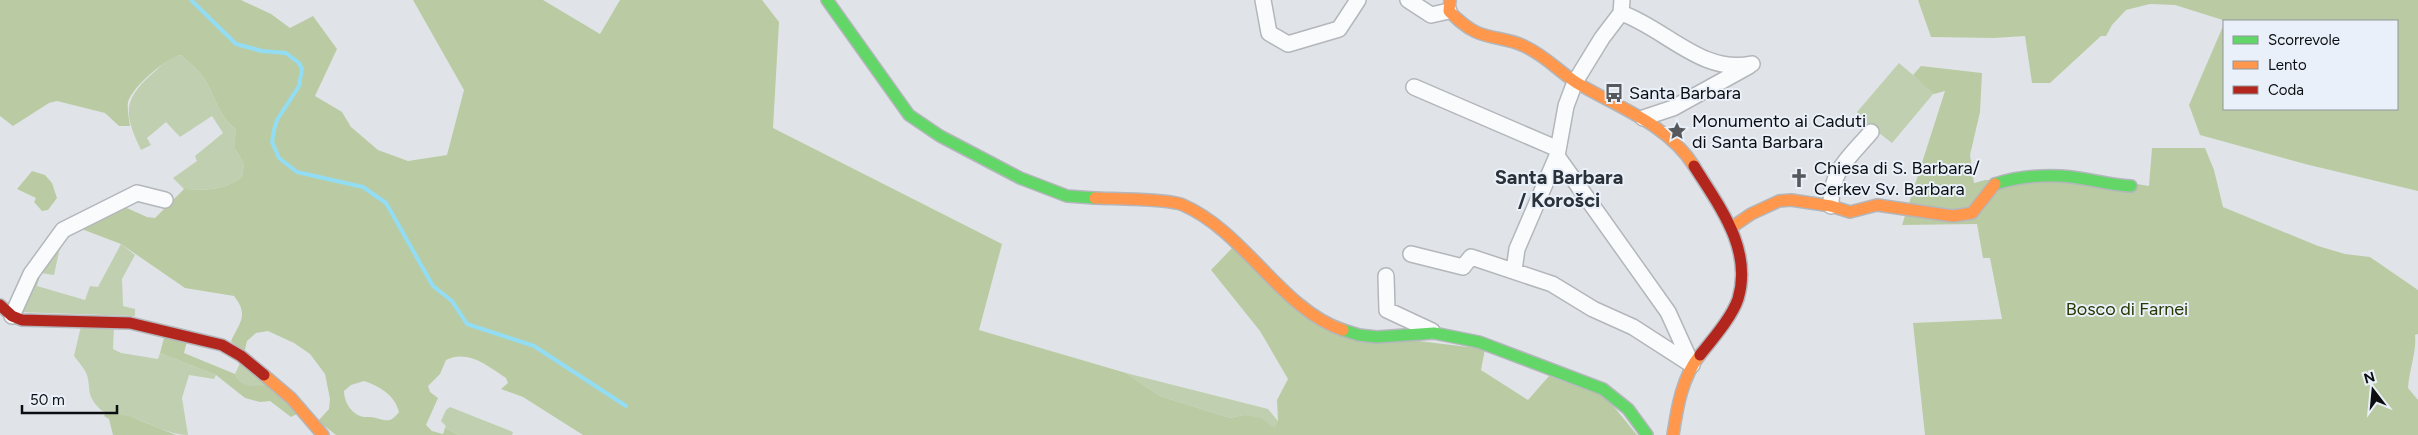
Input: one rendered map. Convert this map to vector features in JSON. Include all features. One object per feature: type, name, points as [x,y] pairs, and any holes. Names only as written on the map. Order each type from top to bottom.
[{"type":"street","points":[[827,0],[909,115],[922,125],[988,162],[1050,191],[1087,199],[1181,204],[1198,210],[1224,231],[1310,312],[1339,329],[1359,336],[1435,333],[1487,343],[1550,370],[1602,388],[1619,400],[1630,411],[1647,435]]},
{"type":"street","points":[[1263,0],[1269,33],[1288,44],[1339,29],[1358,0]]},
{"type":"street","points":[[1408,0],[1431,15],[1450,6],[1463,25],[1477,33],[1516,42],[1533,50],[1553,63],[1575,82],[1643,118],[1687,154],[1732,227],[1742,262],[1742,280],[1738,299],[1718,333],[1692,365],[1677,409],[1673,435]]},
{"type":"street","points":[[1514,270],[1517,249],[1558,152],[1566,106],[1575,82],[1622,6],[1702,58],[1735,66],[1752,64],[1697,97],[1673,108],[1643,118]]},
{"type":"street","points":[[1414,87],[1558,152],[1668,312],[1692,365]]},
{"type":"street","points":[[1830,206],[1830,189],[1835,175],[1871,132]]},
{"type":"street","points":[[1732,227],[1750,214],[1779,201],[1791,200],[1830,206],[1850,212],[1877,205],[1953,216],[1972,213],[1994,184],[2014,178],[2062,176],[2131,186]]},
{"type":"street","points":[[12,316],[31,274],[63,230],[137,193],[165,200]]},
{"type":"street","points":[[1410,254],[1463,267],[1470,257],[1552,284],[1593,309],[1633,328],[1692,365]]},
{"type":"street","points":[[1386,276],[1387,310],[1435,333]]},
{"type":"street","points":[[0,305],[12,316],[36,322],[106,321],[130,323],[222,345],[241,356],[291,398],[313,421],[323,435]]},
{"type":"street","points":[[1477,330],[1487,343]]},
{"type":"green space","points":[[0,0],[241,0],[271,14],[290,28],[313,16],[337,49],[315,96],[342,112],[351,127],[378,150],[408,161],[447,155],[464,90],[413,0],[543,0],[600,34],[620,0],[762,0],[779,22],[773,128],[1002,244],[979,330],[1126,373],[1160,396],[1230,418],[1243,415],[1261,418],[1274,428],[1278,421],[1277,400],[1288,379],[1260,331],[1211,270],[1233,247],[1310,317],[1402,339],[1485,349],[1481,370],[1528,400],[1549,376],[1606,397],[1637,435],[583,435],[523,397],[501,389],[508,383],[506,378],[478,360],[462,356],[446,360],[440,374],[428,386],[430,392],[438,398],[426,425],[432,431],[443,434],[445,428],[459,435],[336,435],[318,421],[329,409],[330,399],[325,374],[310,354],[294,343],[268,331],[256,333],[247,341],[244,354],[231,341],[242,318],[241,308],[234,296],[185,288],[121,244],[71,225],[120,205],[147,217],[155,218],[184,189],[222,187],[242,177],[244,164],[234,147],[236,129],[220,111],[201,74],[196,69],[181,55],[159,67],[136,88],[128,102],[130,126],[119,126],[105,113],[57,101],[49,103],[13,126],[0,116]],"holes":[[[364,381],[386,392],[397,406],[399,412],[391,420],[360,416],[348,406],[344,391],[351,385]]]},
{"type":"green space","points":[[1918,0],[2418,0],[2418,191],[2305,164],[2200,135],[2189,105],[2223,26],[2223,110],[2398,110],[2398,20],[2223,20],[2175,5],[2150,4],[2126,10],[2112,25],[2106,36],[2101,36],[2050,83],[2032,83],[2025,36],[1994,38],[1931,37]]},
{"type":"green space","points":[[181,55],[201,74],[220,111],[236,129],[234,147],[244,164],[242,177],[228,185],[207,189],[184,189],[173,178],[197,161],[195,156],[223,133],[212,116],[180,137],[166,122],[147,138],[151,145],[141,150],[132,128],[129,109],[135,92],[162,65],[172,58]]},
{"type":"green space","points":[[1899,63],[1934,93],[1892,143],[1866,123],[1867,121],[1857,112]]},
{"type":"green space","name":"Bosco di Farnei","points":[[1921,66],[1982,73],[1980,112],[1970,155],[1974,183],[1985,180],[2119,181],[2149,186],[2152,148],[2205,148],[2214,170],[2223,207],[2318,246],[2345,254],[2370,257],[2418,290],[2418,334],[2415,335],[2415,347],[2408,388],[2418,400],[2418,435],[1925,435],[1913,323],[2002,319],[1990,258],[1983,258],[1977,224],[1902,225],[1945,91],[1934,94],[1913,75]]},
{"type":"green space","points":[[32,171],[45,175],[52,183],[57,198],[48,210],[42,211],[34,202],[36,198],[17,189]]},
{"type":"green space","points":[[63,233],[54,275],[41,273],[37,286],[85,300],[90,286],[98,287],[121,244],[135,255],[122,279],[123,306],[135,309],[135,316],[18,312]]},
{"type":"green space","points":[[81,326],[114,326],[113,349],[121,353],[158,359],[160,353],[216,375],[214,379],[189,375],[182,398],[188,435],[166,431],[130,417],[104,412],[98,407],[91,396],[86,372],[74,356]]},
{"type":"green space","points":[[165,334],[188,337],[184,353],[235,374],[248,385],[265,384],[299,413],[291,417],[270,401],[260,402],[245,398],[216,375],[160,353]]},
{"type":"green space","points":[[241,361],[265,384],[252,386],[244,384],[235,374]]},
{"type":"green space","points":[[1126,373],[1268,409],[1278,421],[1274,429],[1243,415],[1230,418],[1160,396]]},
{"type":"green space","points":[[450,407],[513,432],[512,435],[459,435],[445,428],[446,426],[441,421],[446,410]]},
{"type":"green space","points":[[106,413],[129,416],[176,435],[113,435],[109,419],[104,416]]},
{"type":"waterway","points":[[191,0],[236,44],[262,51],[286,53],[299,63],[302,69],[299,86],[277,120],[274,130],[272,142],[279,158],[297,172],[363,187],[386,203],[433,286],[452,301],[467,324],[534,346],[626,406]]},
{"type":"traffic: fast","points":[[827,0],[909,115],[940,136],[1020,178],[1067,196],[1095,198]]},
{"type":"traffic: fast","points":[[1995,184],[2019,178],[2053,176],[2131,186]]},
{"type":"traffic: fast","points":[[1343,330],[1359,335],[1377,337],[1434,333],[1479,342],[1603,389],[1628,409],[1647,435]]},
{"type":"traffic: slow","points":[[1450,0],[1449,11],[1468,28],[1482,34],[1518,43],[1532,50],[1577,83],[1656,128],[1683,151],[1694,166]]},
{"type":"traffic: slow","points":[[1732,227],[1751,214],[1779,201],[1791,200],[1831,206],[1850,212],[1877,205],[1953,216],[1972,213],[1995,184]]},
{"type":"traffic: slow","points":[[1095,198],[1154,200],[1183,205],[1205,217],[1225,233],[1301,305],[1321,320],[1343,330]]},
{"type":"traffic: slow","points":[[1673,435],[1685,383],[1700,355]]},
{"type":"traffic: slow","points":[[264,375],[291,398],[323,435]]},
{"type":"traffic: jam","points":[[1694,166],[1723,212],[1737,245],[1741,263],[1741,281],[1735,306],[1700,355]]},
{"type":"traffic: jam","points":[[0,305],[12,316],[22,320],[130,323],[222,345],[241,356],[264,375]]},
{"type":"place","name":"Santa Barbara","points":[[1614,93]]},
{"type":"place","name":"Monumento ai Caduti di Santa Barbara","points":[[1677,131]]},
{"type":"place","name":"Chiesa di S. Barbara/ Cerkev Sv. Barbara","points":[[1799,178]]},
{"type":"district","name":"Santa Barbara / Korošci","points":[[1559,188]]}]
